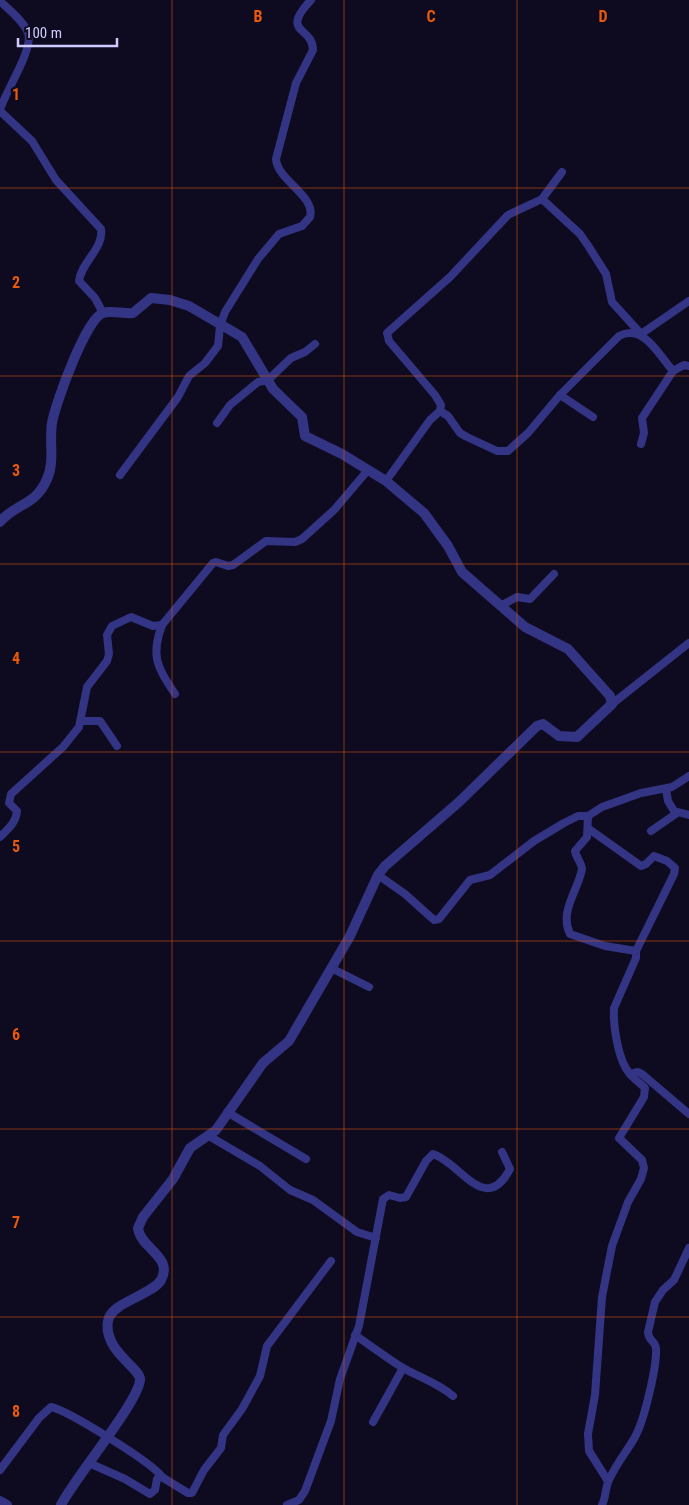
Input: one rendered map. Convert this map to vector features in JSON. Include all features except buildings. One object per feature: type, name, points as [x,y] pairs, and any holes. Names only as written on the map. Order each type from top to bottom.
[{"type":"street","points":[[120,475],[178,397],[189,376],[218,346],[220,326],[225,312],[271,242],[284,231],[302,226],[308,220],[311,213],[307,202],[279,170],[276,160],[291,99],[313,50],[311,40],[299,29],[297,20],[299,14],[311,0]]},
{"type":"street","points":[[0,1],[24,27],[29,38],[26,52],[0,110],[32,141],[60,185],[101,230],[100,240],[81,269],[79,281],[95,298],[103,313]]},
{"type":"street","points":[[386,481],[430,420],[440,411],[441,405],[436,395],[389,341],[388,333],[450,277],[508,215],[542,199],[562,172]]},
{"type":"street","points":[[542,199],[580,234],[606,274],[612,302],[673,371]]},
{"type":"street","points":[[0,522],[9,514],[31,501],[44,486],[50,470],[54,412],[76,353],[94,320],[103,313],[133,313],[140,309],[148,299],[157,298],[189,306],[220,326],[242,337],[280,398],[302,417],[305,436],[386,481],[430,520],[462,572],[525,627],[568,648],[610,696],[612,704]]},
{"type":"street","points":[[440,411],[448,416],[460,433],[503,452],[516,445],[560,394],[619,336],[629,332],[641,334],[689,301]]},
{"type":"street","points":[[216,423],[230,406],[258,382],[268,380],[291,358],[305,352],[315,344]]},
{"type":"street","points":[[642,444],[644,433],[642,418],[673,371],[684,365],[689,366]]},
{"type":"street","points":[[560,394],[593,416]]},
{"type":"street","points":[[176,694],[162,674],[154,648],[162,625],[212,563],[233,565],[266,541],[294,542],[302,539],[334,510],[368,470]]},
{"type":"street","points":[[502,605],[517,597],[530,600],[554,574]]},
{"type":"street","points":[[0,837],[14,822],[17,815],[17,811],[10,803],[11,794],[74,735],[81,721],[86,687],[106,661],[109,654],[107,634],[109,629],[119,621],[131,617],[153,626],[162,625]]},
{"type":"street","points":[[62,1505],[134,1394],[140,1378],[117,1353],[109,1332],[108,1320],[114,1311],[155,1287],[164,1271],[160,1258],[140,1236],[139,1224],[172,1179],[190,1148],[201,1139],[210,1136],[263,1063],[289,1040],[350,936],[378,874],[459,802],[537,726],[543,724],[559,736],[577,737],[612,704],[689,643]]},
{"type":"street","points":[[81,721],[100,721],[117,746]]},
{"type":"street","points":[[378,874],[405,894],[429,917],[434,920],[439,919],[470,880],[490,875],[534,841],[578,816],[588,816],[602,807],[641,793],[676,785],[689,776]]},
{"type":"street","points":[[666,788],[668,801],[677,813],[689,815]]},
{"type":"street","points":[[651,831],[677,813]]},
{"type":"street","points":[[588,816],[589,829],[587,837],[575,851],[582,870],[568,906],[568,930],[575,938],[604,946],[636,951]]},
{"type":"street","points":[[589,829],[641,866],[654,856],[667,861],[675,868],[674,874],[636,951],[636,958],[614,1008],[613,1016],[616,1039],[630,1074],[645,1088],[645,1092],[619,1138],[642,1160],[644,1168],[641,1179],[628,1202],[612,1246],[602,1297],[594,1395],[588,1434],[589,1451],[608,1481]]},
{"type":"street","points":[[331,968],[369,987]]},
{"type":"street","points":[[630,1074],[638,1072],[642,1074],[689,1114]]},
{"type":"street","points":[[227,1112],[306,1159]]},
{"type":"street","points":[[210,1136],[260,1166],[290,1190],[313,1200],[357,1232],[376,1238]]},
{"type":"street","points":[[287,1505],[299,1500],[305,1491],[331,1421],[340,1379],[356,1335],[384,1198],[389,1195],[400,1198],[406,1197],[432,1155],[437,1156],[474,1184],[486,1188],[495,1187],[510,1169],[502,1152]]},
{"type":"street","points":[[602,1505],[608,1481],[621,1455],[634,1439],[645,1412],[655,1365],[656,1347],[648,1336],[655,1302],[663,1290],[674,1280],[689,1248]]},
{"type":"street","points":[[0,1470],[24,1437],[51,1407],[106,1436],[157,1470],[162,1477],[188,1493],[193,1492],[204,1470],[221,1448],[224,1435],[242,1410],[260,1376],[267,1346],[331,1261]]},
{"type":"street","points":[[356,1335],[403,1368],[438,1384],[453,1396]]},
{"type":"street","points":[[373,1422],[403,1368]]},
{"type":"street","points":[[89,1463],[125,1479],[150,1494],[155,1490],[158,1478],[162,1477]]},
{"type":"street","points":[[0,1501],[8,1505]]}]
